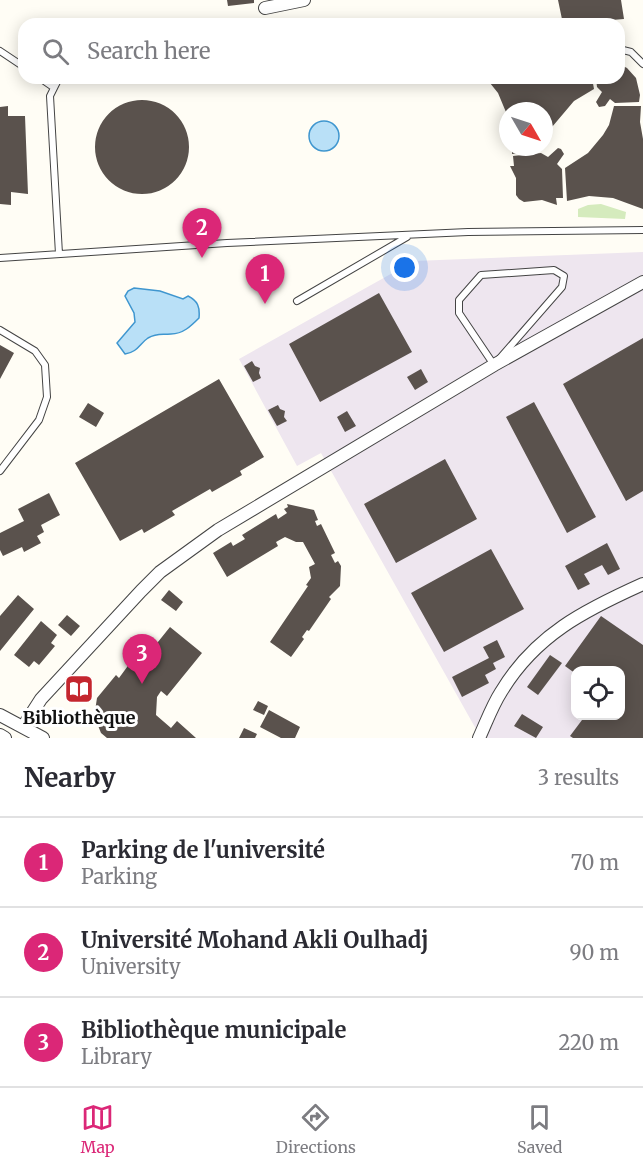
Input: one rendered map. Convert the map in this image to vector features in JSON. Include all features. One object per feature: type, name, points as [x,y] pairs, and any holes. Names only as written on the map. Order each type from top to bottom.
[{"type":"street","points":[[265,8],[304,0]]},
{"type":"street","points":[[23,727],[41,699],[141,591],[168,566],[218,530],[494,365],[643,282]]},
{"type":"street","points":[[479,738],[501,691],[536,646],[559,627],[597,605],[643,584]]},
{"type":"street","points":[[0,715],[43,738]]},
{"type":"street","points":[[0,735],[5,738]]},
{"type":"lane","points":[[625,50],[631,52],[643,64]]},
{"type":"lane","points":[[0,51],[18,63]]},
{"type":"lane","points":[[49,84],[53,87]]},
{"type":"lane","points":[[55,84],[50,96],[59,254]]},
{"type":"lane","points":[[0,258],[227,243],[468,232],[643,230]]},
{"type":"lane","points":[[297,301],[410,235]]},
{"type":"lane","points":[[554,270],[564,276],[562,287],[494,365],[459,313],[459,300],[481,275],[554,270]]},
{"type":"lane","points":[[0,330],[35,351],[45,364],[46,396],[39,420],[0,471]]},
{"type":"shaded area","points":[[643,252],[643,738],[481,738],[321,453],[297,466],[239,359],[414,261]]},
{"type":"green space","points":[[601,204],[626,212],[625,219],[578,217],[578,209]]},
{"type":"water","points":[[324,121],[335,125],[339,136],[335,147],[324,151],[313,147],[309,136],[313,125]]},
{"type":"water","points":[[134,288],[160,291],[183,299],[188,296],[198,305],[199,318],[190,327],[175,334],[151,336],[136,350],[125,354],[117,343],[135,322],[134,313],[125,296]]},
{"type":"building","points":[[227,0],[254,0],[254,3],[228,6]]},
{"type":"building","points":[[558,0],[621,0],[624,18],[562,18]]},
{"type":"building","points":[[625,67],[636,78],[640,95],[639,102],[615,103],[610,99],[605,106],[599,107],[596,102],[602,92],[597,84],[625,84]]},
{"type":"building","points":[[491,84],[593,84],[594,89],[574,101],[553,126],[553,102],[502,102]]},
{"type":"building","points":[[142,100],[160,104],[175,114],[185,129],[189,147],[185,165],[175,180],[160,190],[142,194],[124,190],[109,180],[99,165],[95,147],[99,129],[109,114],[124,104]]},
{"type":"building","points":[[8,106],[8,116],[25,116],[28,194],[11,192],[11,205],[0,204],[0,107]]},
{"type":"building","points":[[614,106],[641,106],[643,209],[613,198],[589,196],[567,201],[565,168],[588,153],[603,135],[609,125]]},
{"type":"building","points":[[558,148],[564,154],[557,164],[562,169],[563,198],[556,198],[557,205],[542,200],[524,202],[519,199],[516,195],[516,178],[510,166],[514,166],[513,156],[548,157],[553,156],[553,152]]},
{"type":"building","points":[[379,293],[412,352],[320,402],[289,344]]},
{"type":"building","points":[[643,338],[643,491],[626,501],[563,384]]},
{"type":"building","points":[[0,345],[14,353],[0,379]]},
{"type":"building","points":[[252,361],[260,368],[261,378],[253,382],[244,366]]},
{"type":"building","points":[[421,369],[428,382],[415,390],[407,377]]},
{"type":"building","points":[[219,379],[264,457],[240,471],[242,475],[212,492],[210,489],[172,511],[175,515],[144,533],[142,529],[120,541],[75,463]]},
{"type":"building","points":[[534,402],[596,517],[567,533],[506,417]]},
{"type":"building","points":[[88,403],[104,413],[96,427],[79,417]]},
{"type":"building","points":[[278,405],[285,411],[284,417],[287,421],[277,426],[268,410]]},
{"type":"building","points":[[347,411],[356,426],[345,432],[337,417]]},
{"type":"building","points":[[445,459],[477,519],[396,563],[364,504]]},
{"type":"building","points":[[49,493],[60,515],[41,525],[44,532],[37,536],[41,543],[24,552],[22,547],[3,556],[0,550],[0,533],[24,521],[18,509]]},
{"type":"building","points":[[287,504],[314,510],[318,520],[315,521],[317,526],[321,524],[335,553],[331,555],[335,563],[338,561],[341,566],[340,586],[329,597],[331,599],[309,631],[307,630],[302,637],[304,639],[291,657],[270,642],[311,578],[309,567],[315,564],[303,542],[296,542],[285,537],[276,542],[278,546],[227,577],[213,553],[231,542],[233,546],[245,539],[242,535],[276,514],[278,519],[287,513],[284,509],[288,507]]},
{"type":"building","points":[[607,543],[620,569],[608,575],[602,565],[584,574],[590,584],[578,590],[565,566]]},
{"type":"building","points":[[491,549],[524,609],[444,652],[411,593]]},
{"type":"building","points":[[169,590],[183,602],[176,611],[161,600]]},
{"type":"building","points":[[18,595],[34,609],[0,651],[0,616]]},
{"type":"building","points":[[67,615],[80,626],[71,636],[58,625]]},
{"type":"building","points":[[601,616],[643,645],[643,738],[573,738],[570,736],[582,720],[625,720],[625,666],[571,666],[571,670],[565,666]]},
{"type":"building","points":[[41,621],[57,635],[51,643],[55,646],[39,665],[34,661],[29,667],[14,655]]},
{"type":"building","points":[[170,627],[202,653],[167,696],[161,691],[157,697],[156,715],[171,728],[177,721],[196,738],[107,738],[101,733],[97,723],[95,711],[97,698],[116,675],[119,678],[130,663],[137,668]]},
{"type":"building","points":[[497,640],[505,657],[493,663],[496,669],[485,675],[489,683],[462,697],[452,677],[489,658],[483,647]]},
{"type":"building","points":[[550,655],[562,663],[538,695],[527,687]]},
{"type":"building","points":[[258,701],[268,706],[264,715],[253,710]]},
{"type":"building","points":[[269,710],[300,727],[295,738],[281,738],[260,727]]},
{"type":"building","points":[[522,714],[543,727],[536,738],[514,726]]},
{"type":"building","points":[[244,728],[257,734],[255,738],[239,738]]},
{"type":"place","name":"Université Mohand Akli Oulhadj","points":[[202,258]]},
{"type":"place","name":"Parking de l'université","points":[[265,304]]},
{"type":"place","name":"Bibliothèque municipale","points":[[142,684]]},
{"type":"place","name":"Bibliothèque","points":[[79,689]]}]
